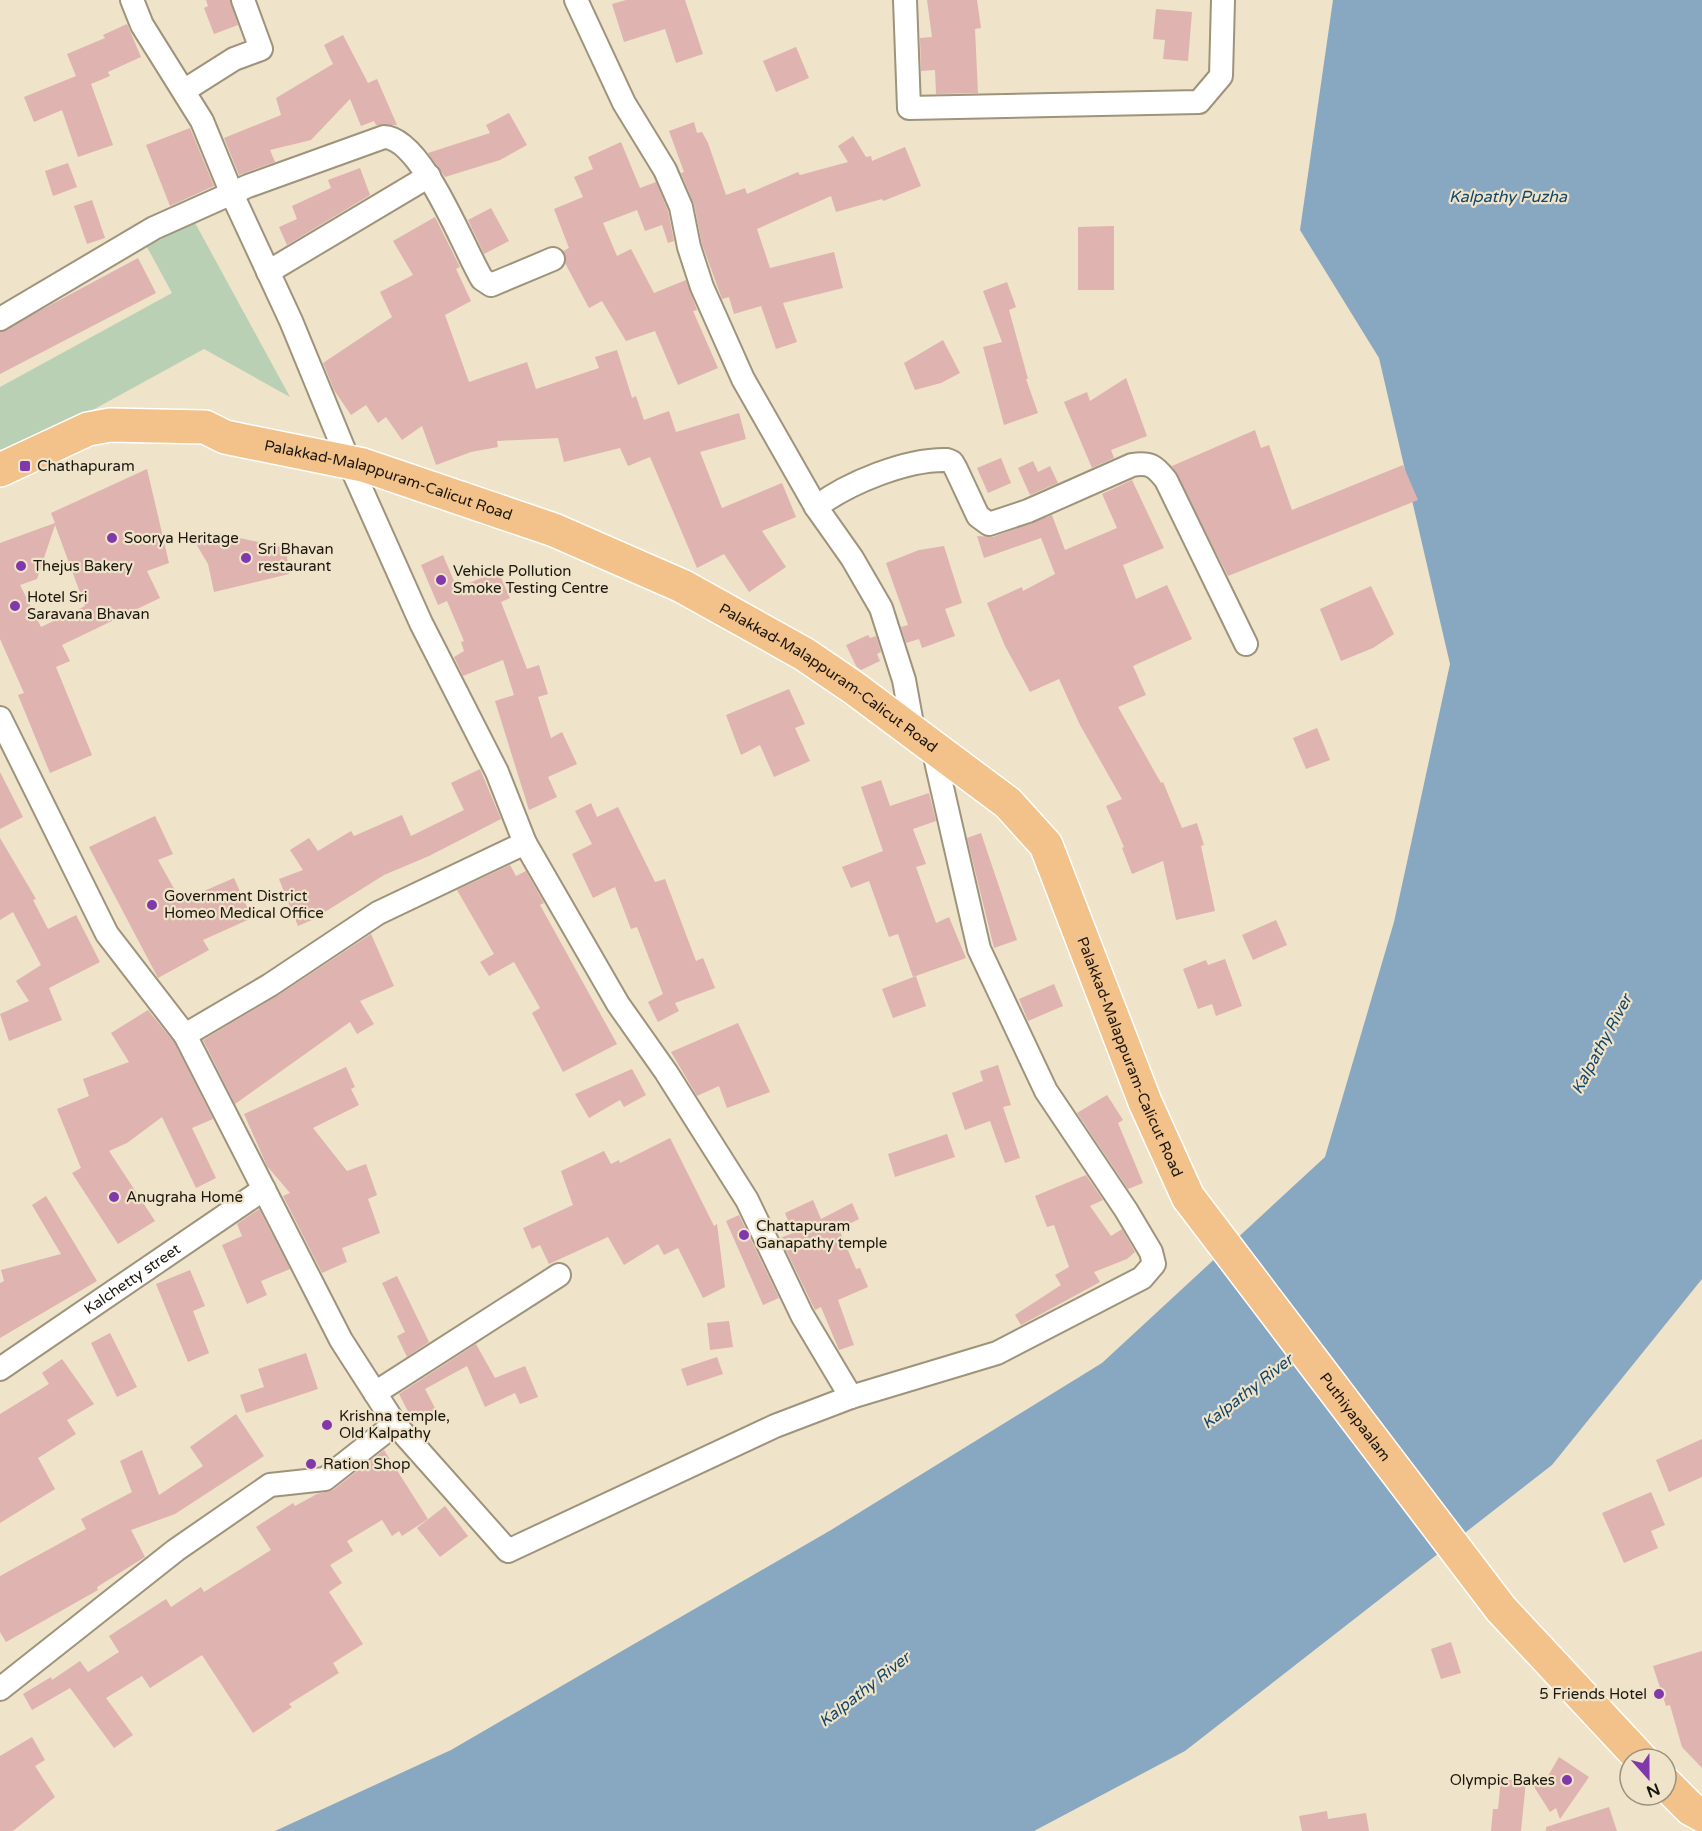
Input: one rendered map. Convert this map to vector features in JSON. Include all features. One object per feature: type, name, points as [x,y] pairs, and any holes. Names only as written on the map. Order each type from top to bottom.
[{"type":"highway","name":"Palakkad-Malappuram-Calicut Road","points":[[0,470],[88,429],[110,425],[205,427],[225,437],[349,462],[555,530],[682,586],[804,654],[854,688],[923,742],[1008,803],[1046,845],[1145,1102],[1188,1197]]},
{"type":"highway","name":"Palakkad-Malappuram-Calicut Road","points":[[0,487],[91,443],[114,439],[207,444],[225,437]]},
{"type":"highway","name":"Puthiyapaalam","points":[[1188,1197],[1501,1609],[1630,1747]]},
{"type":"highway","points":[[1678,1796],[1691,1809],[1702,1815]]},
{"type":"street","points":[[132,0],[142,25],[202,121],[421,623],[497,772],[525,843],[618,1004],[666,1072],[747,1200],[802,1315],[851,1397]]},
{"type":"street","points":[[184,90],[234,59],[261,49],[243,0]]},
{"type":"street","points":[[0,718],[107,934],[185,1035],[341,1340],[394,1424],[508,1551],[776,1426],[851,1397],[997,1353],[1142,1278],[1154,1264],[1151,1252],[1126,1210],[1046,1091],[979,949],[923,742],[881,608],[852,558],[816,507],[743,379],[702,286],[688,247],[681,207],[664,170],[624,103],[576,0]]},
{"type":"street","points":[[905,0],[909,108],[1199,102],[1221,76],[1222,0]]},
{"type":"street","points":[[0,319],[153,228],[232,194],[384,137],[394,137],[405,144],[429,176],[478,272],[491,285],[553,259]]},
{"type":"street","points":[[268,272],[429,176]]},
{"type":"street","points":[[816,507],[833,495],[863,481],[909,466],[947,460],[952,462],[957,469],[978,516],[989,524],[1028,511],[1132,465],[1146,463],[1155,465],[1166,480],[1246,644]]},
{"type":"street","points":[[185,1035],[270,984],[378,913],[525,843]]},
{"type":"street","name":"Kalchetty street","points":[[0,1369],[264,1189]]},
{"type":"street","points":[[375,1393],[559,1275]]},
{"type":"street","points":[[0,1689],[176,1550],[270,1485],[325,1479],[394,1424]]},
{"type":"green space","points":[[194,221],[290,397],[204,349],[5,458],[0,449],[0,387],[172,293],[147,247]]},
{"type":"water","name":"Kalpathy Puzha","points":[[1333,0],[1702,0],[1702,1279],[1552,1465],[1185,1751],[1034,1831],[275,1831],[451,1750],[831,1530],[1102,1363],[1325,1157],[1394,922],[1450,664],[1379,358],[1300,230]]},
{"type":"building","points":[[206,0],[230,0],[238,25],[214,34],[204,8],[208,6]]},
{"type":"building","points":[[626,0],[685,0],[703,54],[676,63],[665,29],[624,42],[612,4]]},
{"type":"building","points":[[927,0],[977,0],[981,28],[975,29],[978,93],[936,94],[935,70],[921,71],[920,38],[932,37]]},
{"type":"building","points":[[1156,9],[1192,12],[1188,61],[1163,59],[1165,40],[1153,39]]},
{"type":"building","points":[[127,24],[141,57],[108,72],[110,76],[91,84],[113,145],[78,157],[62,110],[34,122],[24,97],[76,76],[67,54],[105,38],[103,35]]},
{"type":"building","points":[[343,35],[368,83],[377,79],[397,125],[376,125],[374,121],[361,126],[350,99],[311,140],[270,150],[275,162],[239,175],[224,138],[281,115],[276,98],[333,64],[324,45]]},
{"type":"building","points":[[796,47],[809,78],[776,92],[763,61]]},
{"type":"building","points":[[509,113],[527,145],[500,160],[445,177],[428,153],[490,133],[486,125]]},
{"type":"building","points":[[694,122],[697,133],[702,132],[708,143],[726,195],[745,188],[747,194],[798,172],[800,175],[848,162],[838,146],[853,136],[866,157],[871,156],[872,161],[905,147],[921,186],[883,201],[882,199],[836,212],[831,196],[757,229],[770,268],[834,252],[843,288],[783,303],[797,342],[776,349],[761,306],[734,314],[729,297],[722,299],[702,244],[694,204],[681,173],[684,172],[669,131]]},
{"type":"building","points":[[190,128],[214,186],[170,206],[146,145]]},
{"type":"building","points":[[621,142],[640,188],[656,182],[668,211],[674,241],[668,243],[662,225],[645,231],[637,210],[603,223],[617,256],[631,249],[654,293],[686,280],[697,310],[693,311],[718,368],[678,385],[655,331],[626,341],[602,301],[589,308],[565,263],[563,251],[569,248],[554,209],[583,197],[574,177],[593,169],[588,157]]},
{"type":"building","points":[[68,163],[77,187],[53,196],[45,171]]},
{"type":"building","points":[[360,168],[370,195],[287,245],[279,227],[297,219],[292,206],[331,188],[328,180]]},
{"type":"building","points":[[92,200],[105,238],[87,244],[74,206]]},
{"type":"building","points":[[491,208],[509,241],[484,254],[468,220]]},
{"type":"building","points":[[435,217],[460,267],[456,269],[471,301],[445,315],[469,382],[527,362],[536,389],[599,368],[595,357],[617,350],[632,398],[636,396],[644,420],[669,411],[676,432],[739,413],[746,439],[700,452],[722,508],[782,483],[796,517],[762,531],[786,567],[749,592],[724,554],[697,568],[650,457],[628,466],[620,448],[564,462],[558,438],[497,441],[498,447],[471,452],[436,465],[422,426],[402,440],[386,417],[378,423],[366,405],[351,415],[334,390],[323,363],[392,317],[380,292],[413,275],[393,241]]},
{"type":"building","points":[[1114,226],[1114,290],[1078,290],[1078,227]]},
{"type":"building","points":[[138,258],[156,293],[0,374],[0,332]]},
{"type":"building","points":[[1007,282],[1016,307],[1009,310],[1028,379],[1026,379],[1038,413],[1004,425],[983,347],[1002,342],[983,291]]},
{"type":"building","points":[[943,340],[960,373],[941,383],[915,390],[904,363]]},
{"type":"building","points":[[1126,378],[1147,436],[1111,450],[1114,458],[1092,468],[1064,402],[1087,392],[1090,401]]},
{"type":"building","points":[[1255,430],[1261,448],[1269,445],[1292,510],[1403,465],[1418,500],[1228,576],[1172,466]]},
{"type":"building","points":[[1001,458],[1011,483],[988,493],[977,468]]},
{"type":"building","points":[[1033,461],[1038,472],[1050,466],[1058,483],[1030,495],[1018,468]]},
{"type":"building","points":[[147,469],[169,563],[147,571],[160,598],[62,645],[70,661],[56,667],[92,755],[50,773],[18,695],[24,693],[0,639],[0,543],[55,523],[51,513]],"holes":[[[55,525],[85,606],[41,627],[20,585],[37,579]]]},
{"type":"building","points":[[1132,480],[1164,548],[1123,565],[1136,599],[1167,585],[1192,639],[1133,666],[1146,695],[1118,707],[1161,783],[1163,782],[1182,828],[1197,823],[1204,845],[1201,846],[1215,911],[1176,920],[1163,861],[1132,874],[1122,848],[1124,847],[1106,806],[1122,799],[1080,725],[1059,679],[1030,692],[1005,646],[987,603],[1022,587],[1023,591],[1055,574],[1041,538],[984,558],[977,536],[993,537],[1052,515],[1065,550],[1117,528],[1102,494]]},
{"type":"building","name":"Sri Bhavan restaurant","points":[[221,534],[286,548],[289,574],[214,592],[208,564],[195,542],[206,536]]},
{"type":"building","points":[[944,546],[962,603],[945,609],[955,636],[922,648],[919,639],[906,643],[901,627],[908,625],[886,563],[919,550]]},
{"type":"building","points":[[443,555],[457,588],[498,571],[510,598],[501,602],[527,669],[539,665],[548,694],[538,697],[551,738],[562,732],[577,764],[548,777],[557,797],[529,810],[495,701],[514,695],[503,660],[463,676],[454,657],[464,651],[461,642],[464,641],[447,601],[438,605],[421,565]]},
{"type":"building","points":[[1371,586],[1394,634],[1373,648],[1341,661],[1320,609]]},
{"type":"building","points":[[868,635],[870,638],[876,636],[881,652],[877,654],[880,661],[861,670],[856,666],[846,645]]},
{"type":"building","points":[[789,689],[805,724],[795,728],[810,761],[774,777],[760,745],[741,755],[726,715]]},
{"type":"building","points":[[1317,728],[1330,760],[1306,769],[1293,738]]},
{"type":"building","points":[[480,769],[501,819],[429,856],[384,875],[312,920],[298,926],[279,879],[303,870],[290,850],[309,838],[318,851],[351,831],[354,836],[402,815],[411,836],[464,810],[451,783]]},
{"type":"building","points":[[0,772],[23,817],[0,829]]},
{"type":"building","points":[[881,780],[890,806],[929,793],[936,821],[913,829],[926,864],[916,867],[936,923],[949,917],[966,958],[913,977],[898,934],[889,937],[869,881],[851,888],[842,867],[883,851],[861,787]]},
{"type":"building","points":[[591,803],[597,817],[618,807],[655,882],[665,879],[696,961],[703,958],[715,988],[675,1003],[679,1011],[658,1022],[648,1002],[663,994],[637,927],[631,929],[615,887],[593,898],[572,854],[592,844],[575,811]]},
{"type":"building","name":"Government District Homeo Medical Office","points":[[155,816],[173,854],[158,860],[181,901],[234,878],[252,918],[203,940],[209,950],[158,978],[89,847]]},
{"type":"building","points":[[981,833],[1017,940],[994,948],[967,838]]},
{"type":"building","points":[[0,838],[36,899],[33,900],[48,929],[76,915],[100,962],[49,988],[62,1020],[9,1041],[0,1014],[29,1001],[16,981],[41,965],[13,912],[0,920]]},
{"type":"building","points":[[510,865],[516,876],[526,871],[544,903],[540,905],[617,1044],[563,1072],[532,1013],[540,1008],[514,962],[489,976],[480,962],[494,954],[457,890]]},
{"type":"building","points":[[1276,920],[1287,945],[1253,960],[1242,935]]},
{"type":"building","points":[[371,934],[394,986],[360,1001],[374,1024],[357,1034],[350,1022],[235,1104],[203,1040],[277,996]]},
{"type":"building","points":[[1225,959],[1242,1006],[1216,1016],[1212,1004],[1198,1009],[1183,969],[1206,960],[1208,965]]},
{"type":"building","points":[[916,976],[926,1006],[893,1018],[882,989]]},
{"type":"building","points":[[1054,984],[1063,1006],[1028,1021],[1019,999]]},
{"type":"building","points":[[148,1010],[174,1042],[213,1119],[192,1128],[216,1178],[196,1188],[162,1117],[127,1143],[109,1151],[155,1221],[118,1244],[72,1173],[81,1168],[57,1109],[89,1096],[83,1079],[129,1062],[111,1033]]},
{"type":"building","points":[[738,1023],[770,1092],[727,1108],[719,1086],[697,1096],[671,1052]]},
{"type":"building","points":[[998,1065],[1011,1105],[1003,1107],[1020,1158],[1005,1163],[990,1121],[965,1130],[952,1093],[983,1081],[980,1071]]},
{"type":"building","points":[[346,1067],[355,1087],[351,1089],[359,1105],[313,1128],[347,1171],[366,1164],[377,1195],[368,1199],[380,1233],[342,1248],[347,1262],[322,1273],[283,1196],[290,1193],[267,1166],[244,1114]]},
{"type":"building","points":[[632,1069],[646,1095],[624,1107],[620,1100],[589,1118],[575,1094]]},
{"type":"building","points":[[1107,1095],[1123,1120],[1118,1123],[1143,1183],[1128,1189],[1077,1113]]},
{"type":"building","points":[[947,1134],[955,1157],[895,1177],[888,1154]]},
{"type":"building","points":[[670,1138],[714,1226],[717,1224],[725,1287],[703,1298],[678,1248],[664,1255],[658,1244],[624,1265],[608,1237],[549,1264],[540,1245],[532,1249],[523,1228],[573,1205],[561,1171],[604,1151],[611,1164],[619,1160],[620,1163]]},
{"type":"building","points":[[1086,1175],[1103,1200],[1090,1206],[1111,1236],[1122,1229],[1135,1252],[1127,1259],[1094,1272],[1100,1282],[1021,1325],[1015,1315],[1061,1285],[1055,1275],[1069,1267],[1054,1225],[1047,1227],[1035,1196]]},
{"type":"building","points":[[46,1196],[97,1281],[0,1338],[0,1283],[4,1281],[1,1270],[61,1254],[32,1205]]},
{"type":"building","points":[[813,1200],[821,1219],[852,1203],[859,1219],[839,1229],[856,1269],[860,1268],[868,1287],[838,1300],[854,1345],[839,1350],[821,1307],[815,1310],[780,1238],[793,1233],[785,1213]]},
{"type":"building","points":[[259,1209],[290,1269],[261,1281],[267,1295],[247,1304],[222,1245],[242,1236],[237,1224]]},
{"type":"building","points":[[739,1215],[779,1298],[763,1305],[726,1221]]},
{"type":"building","points":[[190,1270],[205,1306],[193,1311],[209,1353],[188,1362],[156,1284]]},
{"type":"building","points":[[397,1276],[429,1342],[407,1357],[397,1336],[405,1332],[382,1283]]},
{"type":"building","points":[[729,1321],[733,1347],[710,1350],[707,1323]]},
{"type":"building","points":[[110,1333],[137,1387],[117,1397],[91,1343]]},
{"type":"building","points":[[476,1344],[495,1378],[525,1366],[538,1397],[520,1404],[515,1393],[485,1407],[467,1366],[425,1389],[437,1412],[414,1423],[399,1394]]},
{"type":"building","points":[[306,1353],[318,1389],[246,1413],[240,1395],[264,1387],[258,1369]]},
{"type":"building","points":[[717,1357],[723,1374],[687,1386],[681,1369]]},
{"type":"building","points":[[62,1359],[94,1404],[67,1420],[76,1434],[38,1458],[55,1489],[0,1523],[0,1414],[49,1384],[42,1373]]},
{"type":"building","points":[[236,1414],[264,1456],[175,1514],[131,1530],[145,1557],[97,1587],[98,1590],[6,1642],[0,1632],[0,1576],[86,1529],[81,1519],[132,1492],[120,1461],[142,1450],[159,1495],[203,1466],[190,1447]]},
{"type":"building","points":[[1702,1439],[1702,1477],[1669,1492],[1656,1460]]},
{"type":"building","points":[[384,1450],[428,1519],[402,1536],[399,1531],[392,1536],[382,1520],[347,1541],[353,1551],[330,1565],[342,1583],[329,1592],[363,1644],[333,1663],[339,1673],[289,1704],[292,1707],[253,1733],[202,1655],[150,1688],[142,1676],[106,1698],[133,1735],[114,1748],[70,1688],[32,1710],[23,1694],[51,1677],[52,1680],[80,1661],[88,1672],[119,1652],[109,1636],[166,1599],[171,1607],[201,1587],[204,1592],[271,1550],[256,1527],[293,1503],[295,1506],[317,1494],[333,1490]]},
{"type":"building","points":[[1651,1492],[1665,1525],[1651,1531],[1658,1548],[1624,1563],[1602,1513]]},
{"type":"building","points":[[445,1506],[468,1536],[440,1557],[417,1528]]},
{"type":"building","points":[[1451,1642],[1461,1673],[1441,1679],[1431,1649]]},
{"type":"building","points":[[1702,1651],[1702,1768],[1682,1747],[1670,1705],[1666,1706],[1653,1666]]},
{"type":"building","points":[[32,1737],[45,1760],[35,1766],[55,1797],[13,1831],[0,1831],[0,1756]]},
{"type":"building","points":[[1559,1757],[1589,1777],[1560,1819],[1556,1808],[1550,1812],[1531,1782],[1544,1783]]},
{"type":"building","points":[[1501,1779],[1526,1781],[1521,1831],[1491,1831],[1493,1809],[1498,1809]]},
{"type":"building","points":[[1609,1807],[1617,1831],[1546,1831],[1546,1827]]},
{"type":"building","points":[[1327,1811],[1328,1819],[1366,1813],[1369,1831],[1302,1831],[1299,1816]]},
{"type":"place","name":"Chathapuram","points":[[25,466]]},
{"type":"place","name":"Soorya Heritage","points":[[112,538]]},
{"type":"place","name":"Sri Bhavan restaurant","points":[[246,558]]},
{"type":"place","name":"Thejus Bakery","points":[[21,566]]},
{"type":"place","name":"Vehicle Pollution Smoke Testing Centre","points":[[441,580]]},
{"type":"place","name":"Hotel Sri Saravana Bhavan","points":[[15,606]]},
{"type":"place","name":"Government District Homeo Medical Office","points":[[152,905]]},
{"type":"place","name":"Anugraha Home","points":[[114,1197]]},
{"type":"place","name":"Chattapuram Ganapathy temple","points":[[744,1235]]},
{"type":"place","name":"Krishna temple, Old Kalpathy","points":[[327,1425]]},
{"type":"place","name":"Ration Shop","points":[[311,1464]]},
{"type":"place","name":"5 Friends Hotel","points":[[1659,1694]]},
{"type":"place","name":"Olympic Bakes","points":[[1567,1780]]},
{"type":"water label","name":"Kalpathy River","points":[[1601,1044]]},
{"type":"water label","name":"Kalpathy River","points":[[1247,1391]]},
{"type":"water label","name":"Kalpathy River","points":[[864,1689]]}]
